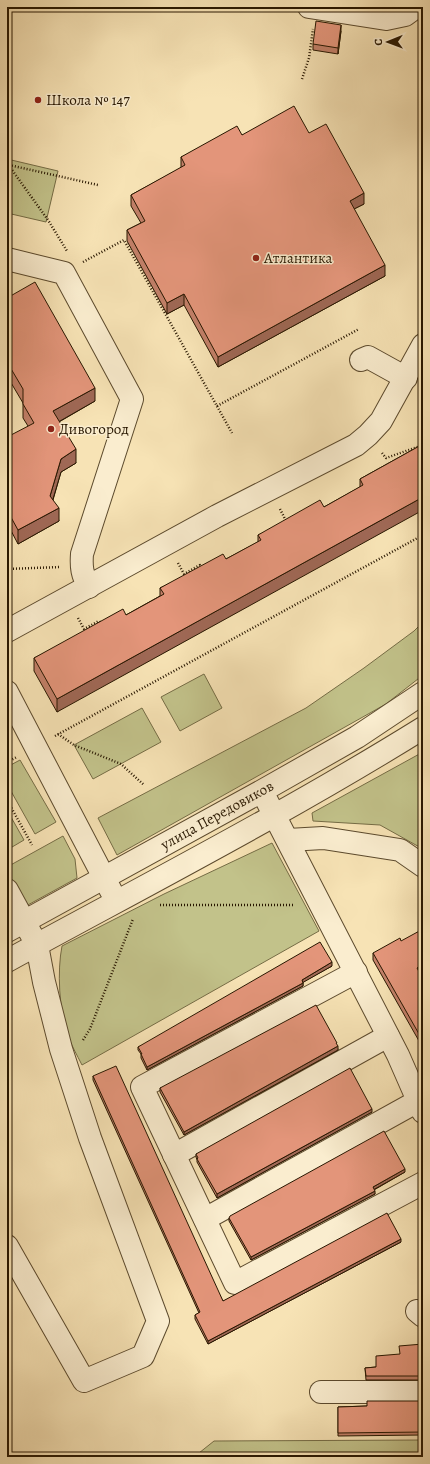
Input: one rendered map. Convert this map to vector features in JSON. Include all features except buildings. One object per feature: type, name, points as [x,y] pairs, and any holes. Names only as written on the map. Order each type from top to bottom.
[{"type":"street","points":[[312,8],[386,19],[405,15],[416,7]]},
{"type":"street","points":[[7,259],[70,270],[132,399],[82,554],[81,567],[84,578],[89,586]]},
{"type":"street","points":[[7,631],[167,543],[356,445],[381,421],[423,345]]},
{"type":"street","points":[[361,360],[368,357],[406,378]]},
{"type":"street","points":[[7,692],[116,901]]},
{"type":"street","name":"улица Передовиков","points":[[16,926],[358,737],[423,693]]},
{"type":"street","name":"улица Передовиков","points":[[7,961],[370,761],[423,728]]},
{"type":"street","points":[[205,1219],[420,1107],[388,1036],[356,972],[262,791]]},
{"type":"street","points":[[288,840],[324,838],[400,850],[423,866]]},
{"type":"street","points":[[7,890],[16,926],[37,945],[44,982],[66,1065],[90,1138],[158,1321],[143,1356],[84,1381],[7,1246]]},
{"type":"street","points":[[356,972],[142,1086],[235,1283],[423,1183]]},
{"type":"street","points":[[174,1155],[388,1036]]},
{"type":"street","points":[[322,1392],[423,1392]]},
{"type":"path","points":[[302,79],[309,58],[312,8]]},
{"type":"path","points":[[8,164],[98,185]]},
{"type":"path","points":[[8,164],[48,220],[70,270],[124,240],[232,434]]},
{"type":"path","points":[[216,406],[359,329]]},
{"type":"path","points":[[368,435],[386,458],[423,445]]},
{"type":"path","points":[[401,453],[402,458]]},
{"type":"path","points":[[269,489],[286,521],[290,518]]},
{"type":"path","points":[[35,747],[423,535]]},
{"type":"path","points":[[167,543],[184,574],[200,565],[204,571]]},
{"type":"path","points":[[7,569],[81,567]]},
{"type":"path","points":[[67,598],[84,630],[99,621],[103,627]]},
{"type":"path","points":[[58,734],[74,745],[121,764],[144,785]]},
{"type":"path","points":[[7,800],[32,845]]},
{"type":"path","points":[[154,905],[321,906]]},
{"type":"path","points":[[66,1065],[90,1028],[136,912]]},
{"type":"green space","points":[[7,159],[58,171],[46,222],[7,213]]},
{"type":"green space","points":[[423,622],[423,675],[386,704],[117,855],[98,818],[306,708],[364,668],[414,631]]},
{"type":"green space","points":[[204,674],[222,708],[180,731],[161,697]]},
{"type":"green space","points":[[142,708],[161,742],[93,779],[74,745]]},
{"type":"green space","points":[[423,752],[423,849],[380,825],[313,821],[312,813]]},
{"type":"green space","points":[[20,760],[56,822],[35,834],[7,784],[7,767]]},
{"type":"green space","points":[[7,810],[24,840],[7,850]]},
{"type":"green space","points":[[63,836],[75,859],[77,878],[26,906],[7,871],[7,867]]},
{"type":"green space","points":[[272,843],[319,931],[82,1065],[69,1039],[61,1003],[59,979],[62,946],[164,894]]},
{"type":"green space","points":[[423,1440],[423,1457],[194,1457],[214,1441]]},
{"type":"place","name":"Школа № 147","points":[[38,100]]},
{"type":"place","name":"Атлантика","points":[[256,258]]},
{"type":"place","name":"Дивогород","points":[[51,429]]}]
